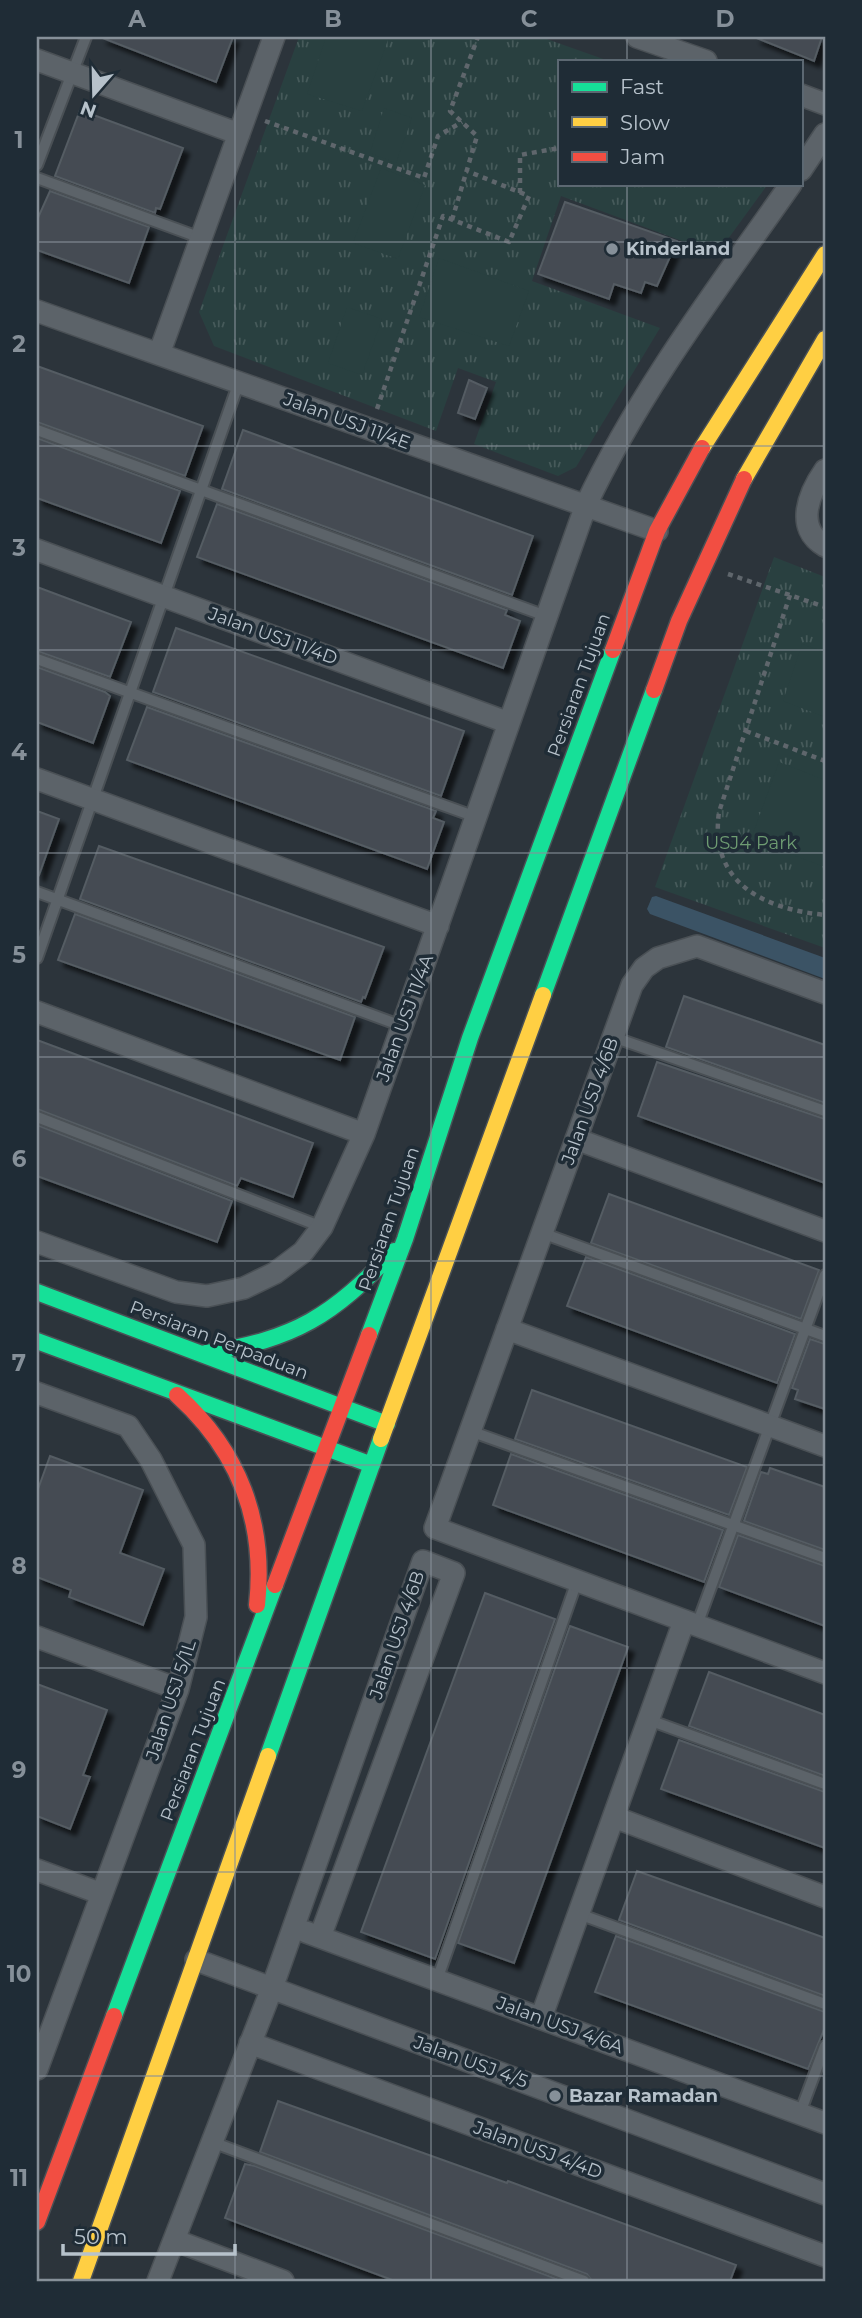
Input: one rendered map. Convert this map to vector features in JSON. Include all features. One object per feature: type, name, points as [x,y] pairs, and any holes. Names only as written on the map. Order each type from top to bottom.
[{"type":"main road","name":"Persiaran Tujuan","points":[[37,2222],[405,1239],[470,1038],[657,531],[688,469],[736,389],[825,254]]},
{"type":"main road","points":[[81,2281],[372,1465],[679,621],[772,427],[825,339]]},
{"type":"main road","points":[[201,1354],[273,1341],[323,1318],[352,1297],[405,1239]]},
{"type":"main road","name":"Persiaran Perpaduan","points":[[37,1292],[387,1424]]},
{"type":"main road","points":[[37,1341],[372,1465]]},
{"type":"main road","points":[[170,1389],[192,1407],[216,1438],[237,1472],[252,1512],[261,1550],[261,1584],[247,1662]]},
{"type":"street","points":[[159,354],[274,37]]},
{"type":"street","points":[[637,37],[703,60]]},
{"type":"street","points":[[37,60],[239,134]]},
{"type":"street","points":[[802,95],[825,104]]},
{"type":"street","points":[[802,168],[825,134]]},
{"type":"street","name":"Jalan USJ 11/4A","points":[[37,1242],[176,1292],[207,1296],[244,1288],[275,1273],[303,1252],[322,1227],[364,1134],[586,505],[621,437],[654,383],[790,186]]},
{"type":"street","name":"Jalan USJ 11/4E","points":[[37,311],[657,531]]},
{"type":"street","points":[[825,470],[808,501],[806,521],[816,541],[825,546]]},
{"type":"street","name":"Jalan USJ 11/4D","points":[[37,550],[509,723]]},
{"type":"street","points":[[37,779],[438,926]]},
{"type":"street","name":"Jalan USJ 4/6B","points":[[577,1581],[435,1528],[632,985],[644,968],[657,958],[698,946],[825,993]]},
{"type":"street","points":[[37,1012],[364,1134]]},
{"type":"street","points":[[576,1139],[825,1231]]},
{"type":"street","points":[[507,1329],[825,1446]]},
{"type":"street","name":"Jalan USJ 5/1L","points":[[37,1393],[128,1426],[151,1460],[194,1545],[196,1617],[178,1689],[37,2069]]},
{"type":"street","name":"Jalan USJ 4/6B","points":[[158,2281],[272,1988],[423,1561],[454,1573],[320,1937]]},
{"type":"street","points":[[577,1581],[825,1673]]},
{"type":"street","points":[[541,2018],[649,1720],[691,1623]]},
{"type":"street","points":[[37,1637],[178,1689]]},
{"type":"street","points":[[614,1817],[825,1897]]},
{"type":"street","points":[[37,1870],[102,1894]]},
{"type":"street","name":"Jalan USJ 4/6A","points":[[294,1927],[825,2123]]},
{"type":"street","name":"Jalan USJ 4/5","points":[[196,1960],[825,2194]]},
{"type":"street","name":"Jalan USJ 4/4D","points":[[250,2043],[825,2256]]},
{"type":"street","points":[[174,2240],[283,2281]]},
{"type":"lane","points":[[37,165],[86,37]]},
{"type":"lane","points":[[37,177],[201,238]]},
{"type":"lane","points":[[37,958],[239,382]]},
{"type":"lane","points":[[37,430],[546,615]]},
{"type":"lane","points":[[37,659],[476,817]]},
{"type":"lane","points":[[37,892],[402,1026]]},
{"type":"lane","points":[[613,1037],[825,1111]]},
{"type":"lane","points":[[37,1117],[322,1227]]},
{"type":"lane","points":[[542,1233],[825,1336]]},
{"type":"lane","points":[[691,1623],[734,1525],[825,1275]]},
{"type":"lane","points":[[470,1431],[825,1558]]},
{"type":"lane","points":[[437,1980],[577,1581]]},
{"type":"lane","points":[[649,1720],[825,1784]]},
{"type":"lane","points":[[579,1914],[825,2004]]},
{"type":"lane","points":[[800,2113],[825,2046]]},
{"type":"lane","points":[[212,2142],[584,2281]]},
{"type":"path","points":[[452,219],[477,136],[450,111],[478,37]]},
{"type":"path","points":[[246,114],[424,178],[438,136],[462,122]]},
{"type":"path","points":[[520,193],[520,155],[558,148]]},
{"type":"path","points":[[377,409],[443,216],[509,242],[529,196],[467,171]]},
{"type":"path","points":[[704,566],[825,607]]},
{"type":"path","points":[[790,596],[719,812],[716,832],[727,866],[737,882],[765,902],[825,915]]},
{"type":"path","points":[[746,732],[825,761]]},
{"type":"green space","points":[[299,37],[541,37],[606,60],[558,60],[558,186],[767,186],[717,254],[561,196],[532,281],[660,328],[576,467],[558,476],[474,444],[496,382],[458,368],[436,431],[214,346],[199,312]]},
{"type":"green space","points":[[326,37],[389,37],[362,111],[307,94]]},
{"type":"green space","points":[[384,108],[412,118],[396,163],[370,153]]},
{"type":"green space","points":[[381,168],[425,185],[398,259],[353,243]]},
{"type":"green space","points":[[439,258],[529,291],[509,346],[419,317]]},
{"type":"green space","points":[[347,307],[382,319],[362,375],[328,363]]},
{"type":"green space","name":"USJ4 Park","points":[[774,557],[825,577],[825,948],[655,887]]},
{"type":"green space","points":[[802,644],[825,652],[825,717],[783,701]]},
{"type":"green space","points":[[779,762],[825,780],[825,867],[751,839]]},
{"type":"water","points":[[656,896],[825,958],[825,979],[650,914],[647,909],[652,897]]},
{"type":"building","points":[[100,37],[233,37],[216,82]]},
{"type":"building","points":[[754,37],[822,37],[814,61]]},
{"type":"building","points":[[80,110],[183,148],[160,209],[156,208],[155,213],[55,176]]},
{"type":"building","points":[[50,191],[149,227],[129,283],[37,250],[37,220]]},
{"type":"building","points":[[565,202],[677,241],[657,286],[645,282],[641,293],[614,284],[609,299],[538,274]]},
{"type":"building","points":[[37,366],[203,426],[185,476],[37,422]]},
{"type":"building","points":[[469,380],[487,388],[475,419],[458,413]]},
{"type":"building","points":[[243,430],[533,536],[512,595],[222,489]]},
{"type":"building","points":[[37,438],[180,491],[161,543],[37,498]]},
{"type":"building","points":[[217,504],[507,610],[505,615],[520,621],[503,668],[197,557]]},
{"type":"building","points":[[37,587],[131,622],[110,677],[37,651]]},
{"type":"building","points":[[176,628],[464,731],[441,796],[153,692]]},
{"type":"building","points":[[37,667],[110,696],[93,743],[37,722]]},
{"type":"building","points":[[147,707],[436,811],[433,818],[444,822],[427,869],[127,760]]},
{"type":"building","points":[[37,811],[59,819],[39,875],[37,874]]},
{"type":"building","points":[[99,846],[384,947],[365,998],[363,997],[361,1002],[80,899]]},
{"type":"building","points":[[75,914],[355,1017],[340,1060],[58,960]]},
{"type":"building","points":[[684,996],[825,1045],[825,1103],[666,1047]]},
{"type":"building","points":[[37,1040],[313,1143],[293,1197],[241,1178],[237,1186],[37,1109]]},
{"type":"building","points":[[657,1062],[825,1119],[825,1183],[638,1116]]},
{"type":"building","points":[[37,1125],[232,1201],[217,1242],[37,1176]]},
{"type":"building","points":[[609,1194],[819,1270],[801,1319],[591,1243]]},
{"type":"building","points":[[586,1257],[795,1334],[777,1383],[567,1306]]},
{"type":"building","points":[[810,1339],[825,1344],[825,1409],[795,1399],[798,1390],[792,1388]]},
{"type":"building","points":[[532,1390],[747,1467],[729,1515],[515,1439]]},
{"type":"building","points":[[511,1454],[723,1530],[704,1582],[493,1505]]},
{"type":"building","points":[[50,1456],[143,1490],[120,1553],[164,1569],[143,1625],[69,1597],[71,1590],[37,1577],[37,1492]]},
{"type":"building","points":[[770,1468],[825,1487],[825,1550],[744,1521],[761,1472],[768,1474]]},
{"type":"building","points":[[738,1535],[825,1566],[825,1626],[719,1587]]},
{"type":"building","points":[[485,1593],[555,1619],[435,1959],[361,1932]]},
{"type":"building","points":[[570,1626],[628,1647],[514,1963],[458,1943]]},
{"type":"building","points":[[709,1672],[825,1715],[825,1776],[689,1726]]},
{"type":"building","points":[[37,1684],[107,1710],[83,1775],[90,1777],[70,1829],[37,1816]]},
{"type":"building","points":[[679,1740],[825,1792],[825,1848],[661,1789]]},
{"type":"building","points":[[637,1871],[825,1938],[825,1996],[619,1920]]},
{"type":"building","points":[[616,1936],[825,2012],[825,2027],[808,2069],[595,1992]]},
{"type":"building","points":[[278,2101],[507,2183],[508,2181],[736,2265],[730,2281],[592,2281],[587,2274],[260,2152]]},
{"type":"building","points":[[245,2164],[562,2281],[395,2281],[225,2218]]},
{"type":"traffic: fast","points":[[369,1335],[405,1239],[470,1038],[613,650]]},
{"type":"traffic: fast","points":[[543,995],[654,690]]},
{"type":"traffic: fast","points":[[206,1353],[265,1340],[310,1321],[351,1292],[394,1251]]},
{"type":"traffic: fast","points":[[37,1292],[387,1424]]},
{"type":"traffic: fast","points":[[37,1341],[372,1465]]},
{"type":"traffic: fast","points":[[268,1756],[381,1439]]},
{"type":"traffic: fast","points":[[114,2016],[275,1585]]},
{"type":"traffic: slow","points":[[702,448],[825,254]]},
{"type":"traffic: slow","points":[[744,479],[825,339]]},
{"type":"traffic: slow","points":[[381,1439],[543,995]]},
{"type":"traffic: slow","points":[[81,2281],[268,1756]]},
{"type":"traffic: jam","points":[[613,650],[657,531],[702,448]]},
{"type":"traffic: jam","points":[[654,690],[679,621],[744,479]]},
{"type":"traffic: jam","points":[[275,1585],[369,1335]]},
{"type":"traffic: jam","points":[[177,1395],[217,1440],[244,1490],[257,1545],[257,1605]]},
{"type":"traffic: jam","points":[[37,2222],[114,2016]]},
{"type":"place","name":"Kinderland","points":[[612,249]]},
{"type":"place","name":"Bazar Ramadan","points":[[555,2096]]}]
